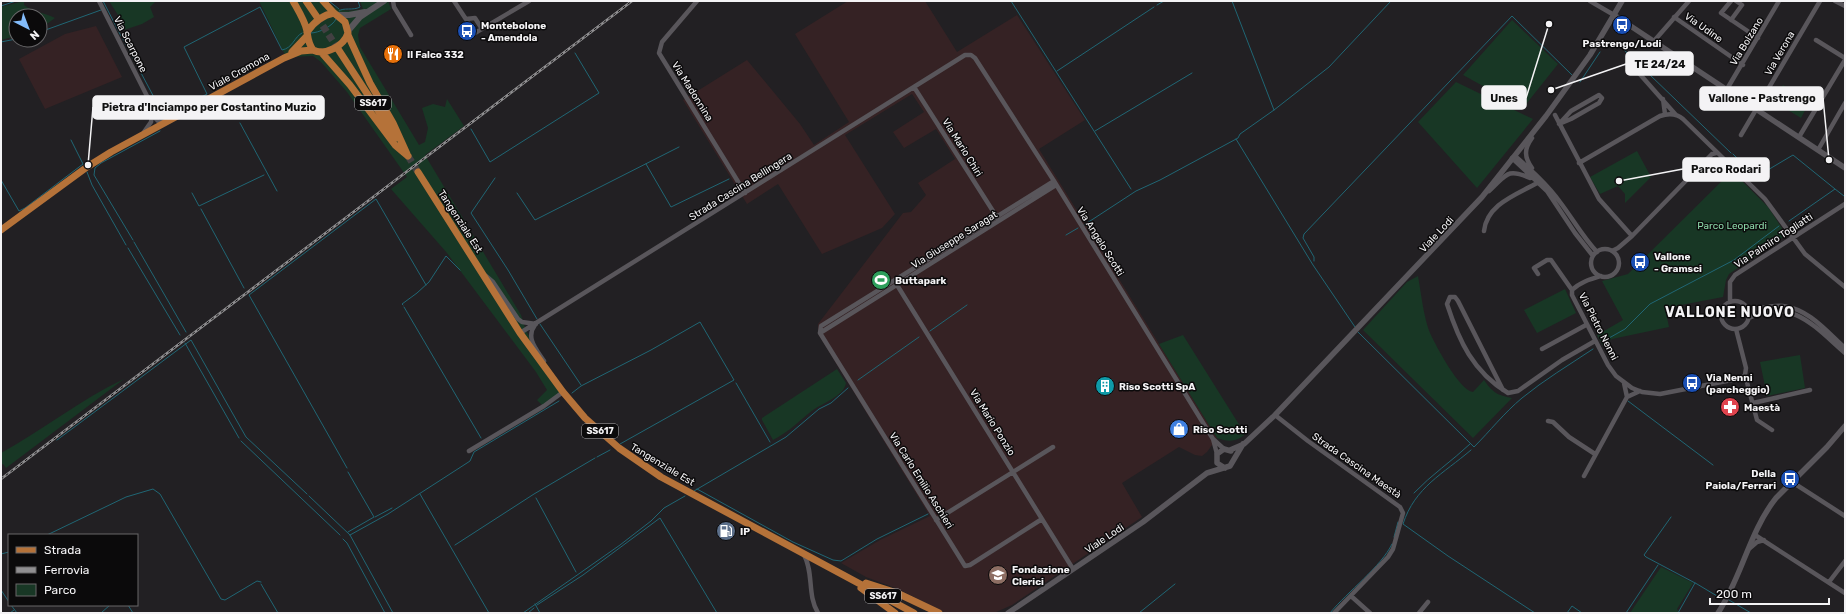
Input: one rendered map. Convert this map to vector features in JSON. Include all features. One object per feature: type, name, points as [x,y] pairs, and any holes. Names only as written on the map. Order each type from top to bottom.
[{"type":"main road","points":[[293,1],[313,50],[321,52],[334,48],[345,40],[348,33],[360,17],[383,2]]},
{"type":"main road","points":[[306,1],[317,17]]},
{"type":"main road","points":[[323,1],[345,22],[348,33],[408,156]]},
{"type":"main road","points":[[307,34],[311,26],[324,16],[362,13],[383,2]]},
{"type":"main road","name":"Viale Cremona","points":[[284,58],[300,45],[307,34]]},
{"type":"main road","name":"SS617","points":[[338,49],[408,156]]},
{"type":"main road","name":"Viale Cremona","points":[[1,230],[87,167],[284,58],[302,51],[313,50]]},
{"type":"main road","points":[[321,52],[362,101],[395,145],[408,156]]},
{"type":"main road","name":"Tangenziale Est","points":[[418,172],[520,333],[563,392],[585,418],[630,457],[661,477],[914,613]]},
{"type":"main road","points":[[852,579],[858,586],[895,613]]},
{"type":"main road","points":[[852,579],[897,593],[939,613]]},
{"type":"street","name":"Via Scarpone","points":[[99,1],[147,96],[152,115]]},
{"type":"street","points":[[392,1],[411,36]]},
{"type":"street","points":[[454,1],[475,33],[529,1]]},
{"type":"street","name":"Via Madonnina","points":[[697,1],[662,42],[660,53],[745,193]]},
{"type":"street","points":[[1590,1],[1654,41],[1845,168]]},
{"type":"street","name":"Viale Lodi","points":[[1235,458],[1244,444],[1275,415],[1482,197],[1546,116],[1590,55],[1622,1]]},
{"type":"street","points":[[1654,41],[1689,1]]},
{"type":"street","points":[[1731,1],[1720,13],[1758,38]]},
{"type":"street","points":[[1730,20],[1742,5],[1736,1]]},
{"type":"street","name":"Via Bolzano","points":[[1727,90],[1780,1]]},
{"type":"street","name":"Via Verona","points":[[1741,135],[1820,1]]},
{"type":"street","points":[[1835,1],[1845,6]]},
{"type":"street","points":[[466,19],[475,18],[482,29]]},
{"type":"street","name":"Via Udine","points":[[1674,18],[1743,65]]},
{"type":"street","points":[[1799,137],[1845,59],[1816,40]]},
{"type":"street","name":"Strada Cascina Bellingera","points":[[520,333],[965,55],[971,55]]},
{"type":"street","name":"Via Angelo Scotti","points":[[971,55],[975,58],[1055,183],[1213,439],[1227,450]]},
{"type":"street","points":[[1637,71],[1676,115],[1683,119],[1716,153],[1720,154],[1765,199],[1805,254],[1845,287]]},
{"type":"street","name":"Via Mario Chiri","points":[[914,87],[998,219]]},
{"type":"street","points":[[1599,95],[1601,96],[1602,100],[1560,124],[1570,111],[1599,95]]},
{"type":"street","name":"Via Scarpone","points":[[147,96],[157,106],[167,112],[186,112]]},
{"type":"street","points":[[1663,99],[1665,114]]},
{"type":"street","points":[[1818,150],[1845,103]]},
{"type":"street","points":[[157,106],[162,119],[162,125]]},
{"type":"street","points":[[1579,163],[1665,114],[1676,115]]},
{"type":"street","points":[[152,115],[162,125]]},
{"type":"street","points":[[136,139],[149,127],[152,115]]},
{"type":"street","points":[[1555,115],[1599,199],[1632,236]]},
{"type":"street","points":[[1536,180],[1525,155],[1526,146],[1546,116]]},
{"type":"street","points":[[1612,251],[1632,236],[1712,154],[1716,153]]},
{"type":"street","points":[[1513,157],[1547,191],[1575,233],[1593,256]]},
{"type":"street","points":[[1482,197],[1501,178],[1509,173],[1517,172],[1536,180],[1560,203],[1578,230],[1597,252]]},
{"type":"street","points":[[1484,231],[1485,222],[1490,212],[1536,180]]},
{"type":"street","name":"Via Giuseppe Saragat","points":[[820,333],[1055,183]]},
{"type":"street","name":"Via Palmiro Togliatti","points":[[1730,302],[1730,282],[1735,275],[1845,204]]},
{"type":"street","name":"Via Giuseppe Saragat","points":[[820,333],[821,326],[998,219]]},
{"type":"street","points":[[1617,257],[1624,243]]},
{"type":"street","points":[[1604,249],[1612,251],[1619,262],[1616,271],[1611,275],[1601,276],[1592,268],[1593,256],[1597,252],[1604,249]]},
{"type":"street","name":"Via Pietro Nenni","points":[[1538,274],[1534,268],[1547,260],[1551,260],[1572,290],[1572,295],[1585,326],[1608,365],[1616,376],[1624,383],[1640,391],[1660,394],[1742,378],[1745,375]]},
{"type":"street","name":"Via Pietro Nenni","points":[[1588,280],[1592,268]]},
{"type":"street","points":[[484,274],[492,282],[522,322],[536,324],[530,335],[532,342],[547,366],[550,374]]},
{"type":"street","name":"Via Pietro Nenni","points":[[1572,290],[1588,280],[1601,276]]},
{"type":"street","name":"Via Mario Ponzio","points":[[897,285],[1073,569]]},
{"type":"street","points":[[1503,390],[1458,301],[1455,297],[1450,297],[1447,304],[1463,347],[1473,362],[1487,377],[1503,390],[1508,393],[1518,391],[1562,360],[1595,341]]},
{"type":"street","points":[[1845,348],[1812,318],[1793,308],[1783,306],[1752,310],[1740,302],[1730,302],[1723,308],[1722,318],[1727,326],[1736,329],[1744,325],[1749,318],[1762,312],[1780,310],[1796,314],[1808,322],[1845,353]]},
{"type":"street","points":[[1748,308],[1749,318]]},
{"type":"street","points":[[1542,349],[1585,326]]},
{"type":"street","points":[[1736,329],[1746,368],[1745,375],[1757,420],[1772,430]]},
{"type":"street","name":"Via Carlo Emilio Aschieri","points":[[820,333],[964,566],[967,566],[1042,519]]},
{"type":"street","points":[[1487,377],[1490,378],[1495,373]]},
{"type":"street","points":[[1624,383],[1627,397]]},
{"type":"street","points":[[1753,403],[1810,390]]},
{"type":"street","points":[[1584,476],[1627,397],[1640,391]]},
{"type":"street","points":[[469,451],[544,406],[563,392]]},
{"type":"street","name":"Strada Cascina Maestà","points":[[1275,415],[1308,441],[1400,506],[1403,513],[1393,550],[1334,613]]},
{"type":"street","points":[[1548,421],[1553,422],[1569,437],[1595,454]]},
{"type":"street","points":[[1718,613],[1732,587],[1748,549],[1769,507],[1827,447],[1845,426]]},
{"type":"street","name":"Via Angelo Scotti","points":[[1213,439],[1216,457]]},
{"type":"street","name":"Viale Lodi","points":[[1227,450],[1244,444]]},
{"type":"street","points":[[936,520],[1053,447]]},
{"type":"street","points":[[1227,450],[1235,458],[1233,464],[1224,468],[1219,466],[1216,457],[1227,450]]},
{"type":"street","name":"Viale Lodi","points":[[1207,473],[1216,457]]},
{"type":"street","name":"Viale Lodi","points":[[1008,613],[1144,522],[1207,473],[1224,468]]},
{"type":"street","points":[[1792,482],[1845,516]]},
{"type":"street","points":[[1755,535],[1845,593]]},
{"type":"street","points":[[1748,549],[1757,542],[1764,540]]},
{"type":"street","points":[[803,553],[809,568],[811,597],[818,613]]},
{"type":"street","points":[[809,568],[812,562],[817,560]]},
{"type":"street","points":[[1829,582],[1845,562]]},
{"type":"street","points":[[1350,596],[1370,613]]},
{"type":"street","points":[[1419,613],[1428,602]]},
{"type":"shaded area","points":[[848,1],[925,1],[957,52],[1017,15],[1085,120],[1039,149],[1217,438],[1207,452],[1202,456],[1195,455],[1179,447],[1122,483],[1142,517],[1012,605],[994,613],[946,613],[898,589],[866,577],[841,563],[880,540],[930,516],[818,334],[818,324],[903,213],[911,212],[926,195],[918,183],[955,159],[936,129],[904,148],[893,132],[924,112],[912,94],[845,135],[895,214],[882,228],[822,254],[778,184],[747,204],[683,100],[747,60],[800,124],[814,145],[849,122],[795,34]]},
{"type":"shaded area","points":[[96,26],[122,77],[45,109],[19,59],[39,48],[48,48],[48,43],[65,34]]},
{"type":"green space","points":[[24,1],[24,5],[28,8],[8,8],[8,38],[1,40],[1,7]]},
{"type":"green space","points":[[109,1],[156,1],[150,7],[154,17],[142,24],[124,30],[118,15]]},
{"type":"green space","points":[[259,1],[328,1],[335,8],[349,11],[363,9],[360,1],[388,1],[391,9],[360,28],[358,35],[360,47],[419,145],[425,142],[428,128],[422,108],[433,104],[445,107],[447,99],[464,126],[425,155],[521,315],[526,331],[565,392],[544,407],[537,400],[547,390],[536,372],[447,253],[391,189],[407,177],[347,92],[321,62],[313,56],[286,57]]},
{"type":"green space","points":[[48,16],[55,18],[48,23]]},
{"type":"green space","points":[[1512,20],[1558,64],[1523,108],[1463,75]]},
{"type":"green space","points":[[1456,82],[1533,119],[1477,188],[1418,122]]},
{"type":"green space","points":[[1783,85],[1810,101],[1801,118],[1773,101]]},
{"type":"green space","points":[[1637,151],[1651,177],[1625,203],[1625,194],[1618,186],[1600,194],[1590,177]]},
{"type":"green space","name":"Parco Leopardi","points":[[1732,171],[1768,207],[1785,233],[1783,237],[1729,274],[1726,280],[1723,297],[1665,308],[1669,327],[1612,339],[1603,346],[1597,335],[1623,320],[1602,281],[1628,274]]},
{"type":"green space","points":[[1418,276],[1424,313],[1430,333],[1443,357],[1461,384],[1473,392],[1484,380],[1496,393],[1512,398],[1473,438],[1363,330],[1407,282]]},
{"type":"green space","points":[[1565,289],[1576,313],[1537,333],[1524,310]]},
{"type":"green space","points":[[1183,335],[1245,434],[1239,439],[1229,441],[1217,438],[1159,344]]},
{"type":"green space","points":[[1800,355],[1805,388],[1767,396],[1760,362]]},
{"type":"green space","points":[[837,369],[846,383],[841,392],[813,410],[789,430],[773,440],[762,418]]},
{"type":"green space","points":[[124,379],[6,468],[3,464],[1,465],[1,453],[32,435],[77,405]]},
{"type":"green space","points":[[1661,567],[1693,583],[1677,609],[1679,613],[1630,613]]},
{"type":"waterway","points":[[1,6],[16,1]]},
{"type":"waterway","points":[[103,1],[121,36]]},
{"type":"waterway","points":[[329,1],[339,9]]},
{"type":"waterway","points":[[339,11],[343,9],[354,9],[360,7],[358,1]]},
{"type":"waterway","points":[[1011,1],[1131,189]]},
{"type":"waterway","points":[[1157,5],[1164,1]]},
{"type":"waterway","points":[[1232,1],[1274,110]]},
{"type":"waterway","points":[[1084,225],[1136,191],[1160,180],[1238,138],[1240,134],[1274,110],[1329,67],[1391,1]]},
{"type":"waterway","points":[[123,39],[157,103],[168,110],[188,104],[207,94],[184,47],[260,7],[282,50],[289,47],[302,33]]},
{"type":"waterway","points":[[1057,71],[1154,7]]},
{"type":"waterway","points":[[48,29],[101,10]]},
{"type":"waterway","points":[[1314,261],[1314,257],[1303,238],[1304,234],[1512,16],[1572,75]]},
{"type":"waterway","points":[[311,33],[325,29],[336,19]]},
{"type":"waterway","points":[[1,42],[8,41]]},
{"type":"waterway","points":[[1622,48],[1731,153]]},
{"type":"waterway","points":[[1580,82],[1600,52]]},
{"type":"waterway","points":[[471,129],[490,162],[599,93],[575,53]]},
{"type":"waterway","points":[[1095,131],[1192,73]]},
{"type":"waterway","points":[[240,123],[277,191]]},
{"type":"waterway","points":[[133,240],[94,175],[95,168],[101,163],[160,131]]},
{"type":"waterway","points":[[1236,139],[1313,265],[1355,327]]},
{"type":"waterway","points":[[71,140],[84,166]]},
{"type":"waterway","points":[[517,193],[535,220],[679,147]]},
{"type":"waterway","points":[[1733,154],[1756,177],[1793,155],[1835,189]]},
{"type":"waterway","points":[[1,180],[19,211],[83,164]]},
{"type":"waterway","points":[[646,164],[671,207],[729,179]]},
{"type":"waterway","points":[[87,172],[92,185],[126,245]]},
{"type":"waterway","points":[[192,193],[199,206],[264,175]]},
{"type":"waterway","points":[[495,178],[471,213],[508,270],[537,319]]},
{"type":"waterway","points":[[1789,221],[1835,189],[1844,196]]},
{"type":"waterway","points":[[347,468],[249,295],[376,199],[426,285]]},
{"type":"waterway","points":[[201,209],[244,288]]},
{"type":"waterway","points":[[1602,342],[1625,329],[1650,304],[1734,260],[1779,226]]},
{"type":"waterway","points":[[1066,235],[1078,228]]},
{"type":"waterway","points":[[134,242],[186,332]]},
{"type":"waterway","points":[[128,248],[180,335]]},
{"type":"waterway","points":[[403,305],[402,304],[429,282],[446,256],[460,270]]},
{"type":"waterway","points":[[930,331],[967,305]]},
{"type":"waterway","points":[[404,307],[481,438]]},
{"type":"waterway","points":[[572,393],[581,386],[651,350],[700,322],[734,380],[620,444]]},
{"type":"waterway","points":[[540,324],[581,385]]},
{"type":"waterway","points":[[1358,332],[1474,447],[1503,416],[1530,391],[1593,349]]},
{"type":"waterway","points":[[858,380],[919,337]]},
{"type":"waterway","points":[[57,440],[191,340],[246,437],[307,494]]},
{"type":"waterway","points":[[185,343],[239,438]]},
{"type":"waterway","points":[[736,383],[770,442]]},
{"type":"waterway","points":[[694,491],[786,437],[819,409],[831,403],[848,388]]},
{"type":"waterway","points":[[350,535],[388,514],[470,461],[474,452],[559,401]]},
{"type":"waterway","points":[[1628,401],[1713,465]]},
{"type":"waterway","points":[[241,441],[340,535]]},
{"type":"waterway","points":[[1414,493],[1427,480],[1470,444]]},
{"type":"waterway","points":[[597,457],[610,450]]},
{"type":"waterway","points":[[1471,450],[1440,474],[1422,491],[1408,511],[1403,524],[1448,556],[1535,613]]},
{"type":"waterway","points":[[455,545],[534,494],[595,458]]},
{"type":"waterway","points":[[348,472],[374,517],[348,532]]},
{"type":"waterway","points":[[49,534],[126,497],[153,489],[160,494],[221,599],[225,600],[257,581],[261,582]]},
{"type":"waterway","points":[[697,489],[793,542],[833,560],[841,561],[877,539],[928,514]]},
{"type":"waterway","points":[[420,494],[489,613]]},
{"type":"waterway","points":[[309,496],[350,535],[393,613]]},
{"type":"waterway","points":[[523,613],[620,545],[651,521],[664,508],[685,496]]},
{"type":"waterway","points":[[536,498],[576,572]]},
{"type":"waterway","points":[[375,517],[392,508]]},
{"type":"waterway","points":[[1671,517],[1644,555],[1717,596],[1723,597]]},
{"type":"waterway","points":[[537,605],[583,575],[660,518],[717,613]]},
{"type":"waterway","points":[[1394,537],[1398,522]]},
{"type":"waterway","points":[[343,539],[347,543],[385,613]]},
{"type":"waterway","points":[[1330,613],[1372,570],[1387,553],[1392,544]]},
{"type":"waterway","points":[[1,554],[8,552]]},
{"type":"waterway","points":[[1626,613],[1658,565]]},
{"type":"waterway","points":[[1678,613],[1695,583]]},
{"type":"waterway","points":[[261,584],[278,613]]},
{"type":"waterway","points":[[1139,613],[1175,584]]},
{"type":"waterway","points":[[1,590],[8,600]]},
{"type":"waterway","points":[[1729,600],[1751,613]]},
{"type":"waterway","points":[[535,604],[540,613]]},
{"type":"waterway","points":[[12,606],[17,613]]},
{"type":"waterway","points":[[101,613],[109,606]]},
{"type":"waterway","points":[[129,606],[133,613]]},
{"type":"waterway","points":[[1567,613],[1572,606],[1582,613]]},
{"type":"waterway","points":[[528,613],[534,608]]},
{"type":"waterway","points":[[10,613],[14,610]]},
{"type":"tunnel","points":[[317,17],[338,49]]},
{"type":"tunnel","points":[[408,156],[418,172]]},
{"type":"railway","points":[[1,479],[632,1]]},
{"type":"place","name":"Unes","points":[[1549,24]]},
{"type":"place","name":"Pastrengo/Lodi","points":[[1622,25]]},
{"type":"place","name":"Montebolone - Amendola","points":[[467,31]]},
{"type":"place","name":"Il Falco 332","points":[[393,54]]},
{"type":"place","name":"TE 24/24","points":[[1551,90]]},
{"type":"place","name":"Vallone - Pastrengo","points":[[1829,160]]},
{"type":"place","name":"Pietra d'Inciampo per Costantino Muzio","points":[[88,165]]},
{"type":"place","name":"Parco Rodari","points":[[1619,181]]},
{"type":"place","name":"Vallone - Gramsci","points":[[1640,262]]},
{"type":"place","name":"Buttapark","points":[[881,280]]},
{"type":"place","name":"Via Nenni (parcheggio)","points":[[1692,383]]},
{"type":"place","name":"Riso Scotti SpA","points":[[1105,386]]},
{"type":"place","name":"Maestà","points":[[1730,407]]},
{"type":"place","name":"Riso Scotti","points":[[1179,429]]},
{"type":"place","name":"Della Paiola/Ferrari","points":[[1790,479]]},
{"type":"place","name":"IP","points":[[726,531]]},
{"type":"place","name":"Fondazione Clerici","points":[[998,575]]},
{"type":"district","name":"VALLONE NUOVO","points":[[1730,312]]}]
